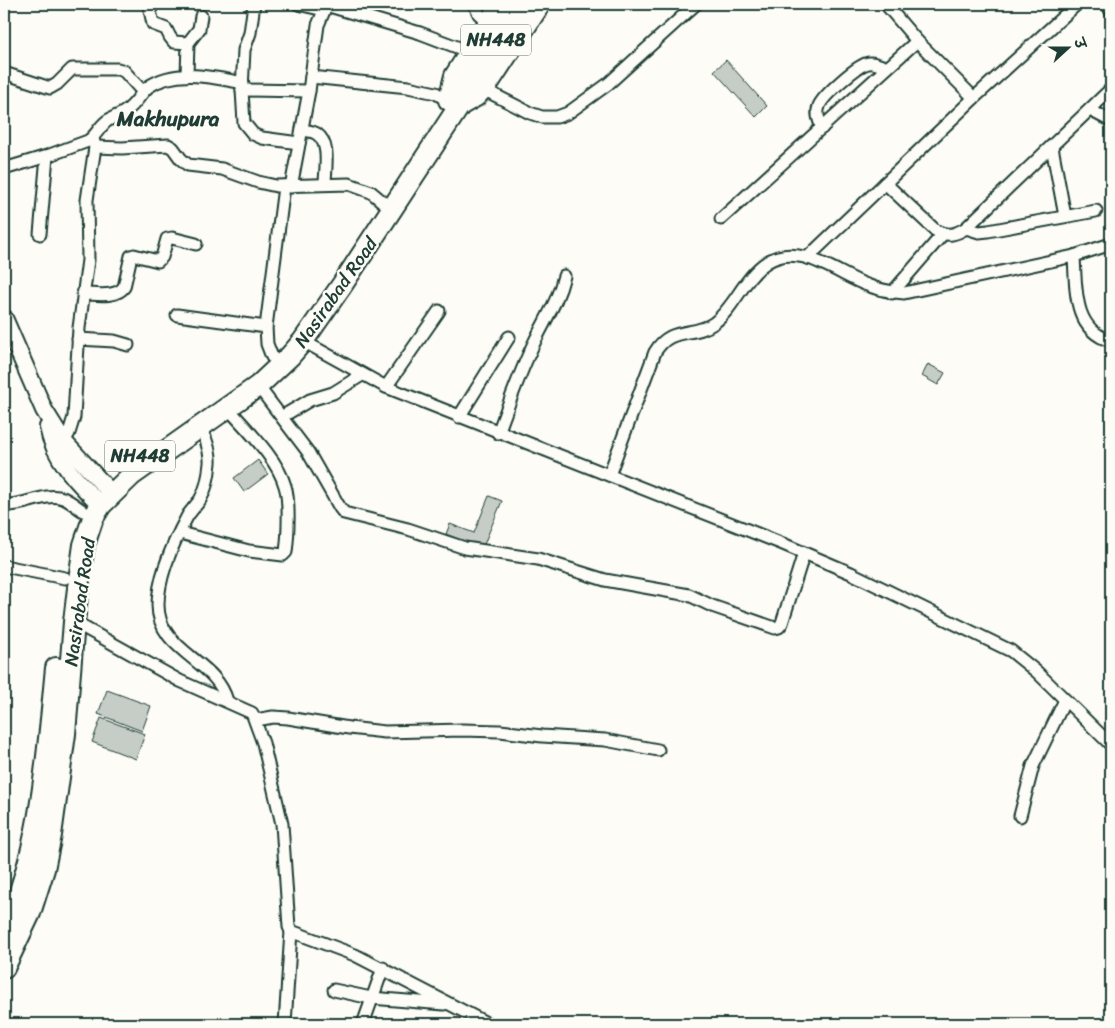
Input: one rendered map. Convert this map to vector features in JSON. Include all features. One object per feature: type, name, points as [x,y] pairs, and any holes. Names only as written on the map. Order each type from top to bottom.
[{"type":"highway","points":[[452,102],[455,76],[501,4]]},
{"type":"highway","name":"Nasirabad Road","points":[[4,933],[17,904],[36,830],[46,766],[65,578],[73,534],[98,498],[130,463],[253,375],[290,338],[452,102],[478,82],[519,4]]},
{"type":"highway","points":[[478,82],[540,4]]},
{"type":"highway","name":"Nasirabad Road","points":[[4,968],[30,913],[44,870],[51,835],[65,734],[74,622],[84,545],[98,498],[228,408],[278,369],[303,341],[342,285],[452,102]]},
{"type":"main road","points":[[4,318],[44,410],[98,498]]},
{"type":"main road","points":[[44,410],[54,448],[69,471],[98,498]]},
{"type":"street","points":[[254,4],[250,33],[244,50],[242,86],[244,123],[253,134],[262,138],[299,143]]},
{"type":"street","points":[[298,4],[326,6],[420,33],[470,52]]},
{"type":"street","points":[[474,4],[479,14],[489,23]]},
{"type":"street","points":[[478,82],[530,113],[542,117],[556,117],[568,113],[608,84],[696,4]]},
{"type":"street","points":[[807,258],[974,98],[1076,4]]},
{"type":"street","points":[[1107,4],[1111,11]]},
{"type":"street","points":[[272,357],[267,344],[266,327],[288,187],[309,91],[318,25],[326,6]]},
{"type":"street","points":[[888,7],[917,41],[974,98]]},
{"type":"street","points":[[150,10],[153,24],[166,29],[174,42],[188,44]]},
{"type":"street","points":[[187,75],[188,44],[199,30],[201,16]]},
{"type":"street","points":[[721,219],[917,41]]},
{"type":"street","points":[[822,128],[818,108],[821,101],[828,94],[860,66],[869,63],[887,68]]},
{"type":"street","points":[[4,73],[50,88],[57,84],[72,69],[118,69],[128,74],[143,92]]},
{"type":"street","points":[[64,442],[70,433],[74,417],[78,339],[88,260],[88,188],[94,143],[106,122],[130,108],[150,86],[166,79],[187,75],[209,76],[242,86],[309,91]]},
{"type":"street","points":[[311,77],[408,87],[436,93],[452,102]]},
{"type":"street","points":[[885,183],[935,230],[942,234],[951,235],[966,228],[1111,89]]},
{"type":"street","points":[[1090,110],[1111,121]]},
{"type":"street","points":[[302,130],[314,132],[323,141],[326,152],[325,184]]},
{"type":"street","points":[[4,169],[94,143],[122,148],[168,146],[173,148],[188,165],[222,169],[263,183],[288,187],[349,184],[371,192],[383,202]]},
{"type":"street","points":[[1052,147],[1065,216]]},
{"type":"street","points":[[40,234],[48,156]]},
{"type":"street","points":[[966,228],[979,232],[988,231],[1096,210]]},
{"type":"street","points":[[892,292],[942,234]]},
{"type":"street","points":[[83,294],[121,291],[124,286],[131,256],[134,255],[158,261],[162,257],[167,239],[172,238],[196,244]]},
{"type":"street","points":[[609,475],[655,352],[660,344],[667,338],[706,328],[715,322],[750,278],[768,261],[793,256],[807,258],[866,285],[904,293],[1074,256],[1111,244]]},
{"type":"street","points":[[1074,256],[1076,296],[1085,323],[1092,332],[1111,341]]},
{"type":"street","points":[[498,432],[532,348],[558,296],[564,276]]},
{"type":"street","points":[[386,388],[439,311]]},
{"type":"street","points":[[177,315],[266,327]]},
{"type":"street","points":[[459,417],[509,337]]},
{"type":"street","points":[[78,339],[114,341],[128,345]]},
{"type":"street","points":[[303,341],[386,388],[804,553],[851,573],[1011,651],[1037,672],[1111,745]]},
{"type":"street","points":[[283,416],[310,400],[333,393],[362,375]]},
{"type":"street","points":[[258,386],[283,416],[308,452],[344,512],[408,529],[465,548],[538,559],[605,580],[689,595],[712,606],[775,628],[779,627],[782,623],[804,553]]},
{"type":"street","points":[[180,532],[249,551],[277,555],[282,555],[286,552],[288,508],[285,486],[275,466],[228,408]]},
{"type":"street","points":[[201,426],[210,455],[205,487],[203,494],[189,514],[166,564],[158,606],[162,626],[174,643],[209,671],[225,694],[227,701]]},
{"type":"street","points":[[4,505],[14,506],[47,497],[69,501],[98,498]]},
{"type":"street","points":[[4,566],[65,578]]},
{"type":"street","points":[[74,622],[180,680],[248,710],[256,720],[282,824],[289,927],[291,931],[284,1024]]},
{"type":"street","points":[[1020,816],[1033,766],[1065,700]]},
{"type":"street","points":[[256,720],[274,717],[288,718],[358,730],[385,732],[500,731],[605,740],[658,750]]},
{"type":"street","points":[[291,931],[355,955],[488,1024]]},
{"type":"street","points":[[363,1024],[382,968]]},
{"type":"street","points":[[334,990],[371,998],[450,1004]]},
{"type":"building","points":[[726,60],[767,106],[756,117],[714,71]]},
{"type":"building","points":[[928,364],[945,373],[938,385],[922,376]]},
{"type":"building","points":[[258,460],[268,474],[244,492],[234,478]]},
{"type":"building","points":[[489,496],[502,501],[482,549],[446,534],[450,524],[474,533]]},
{"type":"building","points":[[107,690],[151,706],[142,731],[98,714]]},
{"type":"building","points":[[101,718],[145,734],[136,759],[92,742]]},
{"type":"district","name":"Makhupura","points":[[168,119]]}]
